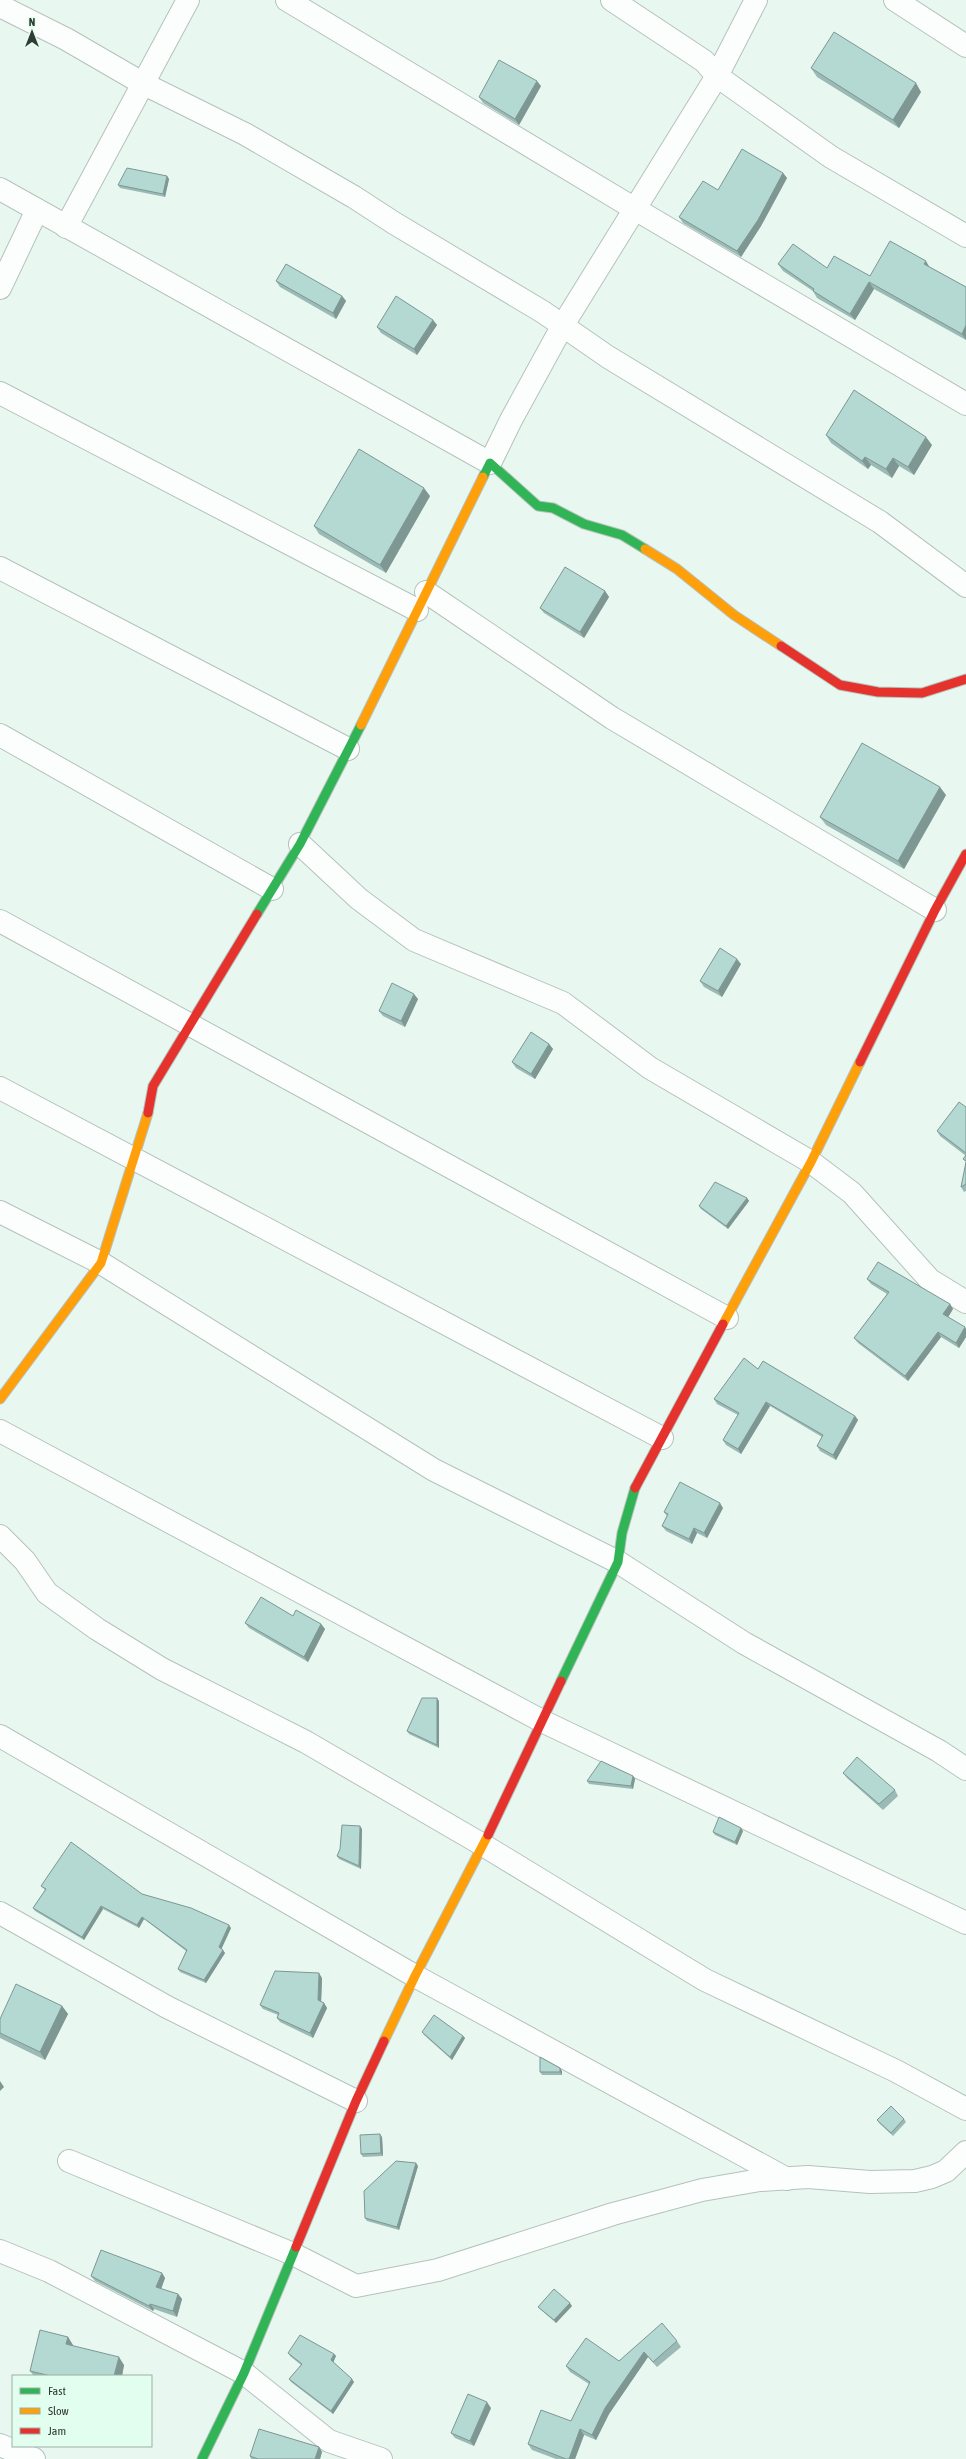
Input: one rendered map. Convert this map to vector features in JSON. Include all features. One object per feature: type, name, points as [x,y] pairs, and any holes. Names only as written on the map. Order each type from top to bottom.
[{"type":"street","points":[[66,227],[142,83],[188,0]]},
{"type":"street","points":[[287,0],[635,209],[966,404]]},
{"type":"street","points":[[612,0],[704,60],[717,76],[831,157],[966,236]]},
{"type":"street","points":[[0,1398],[101,1263],[147,1120],[152,1086],[300,844],[511,420],[563,325],[717,76],[756,0]]},
{"type":"street","points":[[895,0],[966,46]]},
{"type":"street","points":[[0,6],[66,39],[142,83],[245,134],[315,173],[563,325],[608,357],[880,522],[966,586]]},
{"type":"street","points":[[0,189],[490,463],[538,506],[553,508],[584,524],[622,535],[677,570],[734,615],[840,685],[878,692],[922,693],[966,678]]},
{"type":"street","points":[[0,288],[37,210]]},
{"type":"street","points":[[0,393],[421,601],[612,718],[935,910]]},
{"type":"street","points":[[0,568],[348,749]]},
{"type":"street","points":[[0,735],[272,889]]},
{"type":"street","points":[[300,844],[359,899],[414,940],[563,1003],[650,1068],[811,1162],[852,1194],[930,1280],[966,1302]]},
{"type":"street","points":[[202,2459],[244,2373],[356,2101],[415,1976],[483,1845],[618,1562],[622,1532],[631,1494],[811,1162],[935,910],[966,854]]},
{"type":"street","points":[[0,921],[727,1318]]},
{"type":"street","points":[[0,1088],[662,1438]]},
{"type":"street","points":[[0,1212],[101,1263],[434,1470],[618,1562],[744,1643],[939,1751],[966,1769]]},
{"type":"street","points":[[0,1431],[542,1721],[966,1923]]},
{"type":"street","points":[[0,1536],[25,1561],[47,1593],[97,1629],[162,1668],[306,1742],[483,1845],[705,1980],[896,2071],[966,2109]]},
{"type":"street","points":[[0,1736],[415,1976],[787,2179]]},
{"type":"street","points":[[0,1912],[167,2007],[356,2101]]},
{"type":"street","points":[[69,2161],[293,2254],[356,2286],[438,2270],[613,2214],[702,2190],[760,2180],[808,2177],[870,2182],[915,2181],[932,2177],[946,2171],[966,2152]]},
{"type":"street","points":[[0,2251],[49,2271],[244,2373],[329,2441],[381,2459]]},
{"type":"street","points":[[0,2445],[34,2459]]},
{"type":"building","points":[[834,32],[916,83],[893,120],[811,68]]},
{"type":"building","points":[[499,60],[537,81],[515,119],[479,97]]},
{"type":"building","points":[[742,149],[783,173],[758,220],[737,251],[679,217],[703,181],[718,190]]},
{"type":"building","points":[[127,168],[167,176],[163,194],[118,185]]},
{"type":"building","points":[[890,241],[926,261],[924,264],[966,287],[966,325],[962,334],[869,282],[850,314],[813,291],[814,289],[778,264],[793,244],[827,268],[834,256],[870,276]]},
{"type":"building","points":[[286,264],[342,296],[333,313],[276,281]]},
{"type":"building","points":[[396,296],[433,320],[414,349],[377,327]]},
{"type":"building","points":[[854,390],[926,437],[908,467],[893,458],[886,469],[865,457],[862,461],[826,435]]},
{"type":"building","points":[[359,449],[424,488],[380,565],[314,526]]},
{"type":"building","points":[[565,567],[605,591],[580,632],[540,608]]},
{"type":"building","points":[[862,743],[940,787],[898,861],[820,817]]},
{"type":"building","points":[[720,948],[737,959],[718,991],[700,981]]},
{"type":"building","points":[[392,983],[414,994],[401,1021],[379,1011]]},
{"type":"building","points":[[531,1032],[549,1044],[531,1074],[512,1062]]},
{"type":"building","points":[[959,1102],[966,1107],[966,1153],[937,1131]]},
{"type":"building","points":[[966,1162],[966,1184],[961,1187]]},
{"type":"building","points":[[715,1182],[747,1198],[726,1226],[699,1206]]},
{"type":"building","points":[[878,1262],[950,1304],[943,1314],[965,1327],[956,1343],[938,1332],[905,1376],[854,1338],[889,1292],[867,1279]]},
{"type":"building","points":[[744,1358],[758,1369],[763,1361],[855,1416],[833,1455],[817,1446],[823,1435],[766,1402],[738,1449],[723,1440],[739,1413],[714,1399]]},
{"type":"building","points":[[680,1482],[720,1503],[704,1533],[694,1528],[689,1539],[662,1526],[668,1514],[664,1512]]},
{"type":"building","points":[[261,1597],[293,1616],[296,1610],[321,1624],[304,1657],[245,1623]]},
{"type":"building","points":[[422,1698],[437,1698],[437,1745],[407,1731]]},
{"type":"building","points":[[857,1757],[895,1790],[879,1804],[843,1773]]},
{"type":"building","points":[[601,1761],[633,1776],[631,1786],[587,1781]]},
{"type":"building","points":[[719,1817],[741,1828],[735,1842],[713,1832]]},
{"type":"building","points":[[342,1825],[360,1826],[359,1866],[337,1856],[340,1849]]},
{"type":"building","points":[[71,1842],[142,1894],[191,1908],[229,1925],[219,1947],[223,1950],[204,1980],[178,1969],[187,1950],[142,1917],[137,1925],[101,1906],[82,1937],[33,1908],[46,1889],[41,1886]]},
{"type":"building","points":[[275,1971],[319,1973],[318,2000],[324,2003],[310,2033],[277,2018],[279,2013],[260,2005]]},
{"type":"building","points":[[16,1984],[62,2006],[40,2052],[0,2033],[0,2019]]},
{"type":"building","points":[[434,2015],[463,2036],[450,2057],[422,2032]]},
{"type":"building","points":[[540,2057],[560,2068],[560,2072],[540,2072]]},
{"type":"building","points":[[891,2106],[904,2119],[891,2133],[877,2120]]},
{"type":"building","points":[[380,2134],[381,2153],[361,2154],[360,2135]]},
{"type":"building","points":[[396,2161],[416,2163],[397,2227],[365,2218],[364,2191]]},
{"type":"building","points":[[101,2250],[162,2273],[156,2287],[178,2294],[173,2311],[150,2304],[149,2306],[91,2276]]},
{"type":"building","points":[[554,2289],[570,2303],[554,2320],[538,2307]]},
{"type":"building","points":[[662,2323],[677,2341],[653,2362],[644,2352],[605,2408],[592,2435],[580,2429],[569,2459],[528,2444],[541,2410],[571,2421],[590,2382],[566,2366],[586,2338],[619,2361]]},
{"type":"building","points":[[40,2330],[68,2337],[66,2344],[119,2357],[114,2375],[47,2375],[30,2371]]},
{"type":"building","points":[[300,2335],[334,2354],[331,2360],[352,2379],[331,2411],[289,2379],[302,2364],[288,2353]]},
{"type":"building","points":[[468,2394],[487,2402],[470,2441],[451,2433]]},
{"type":"building","points":[[259,2429],[319,2447],[315,2459],[258,2459],[250,2456]]},
{"type":"traffic: fast","points":[[483,477],[490,463],[538,506],[553,508],[584,524],[622,535],[645,549]]},
{"type":"traffic: fast","points":[[257,914],[300,844],[361,725]]},
{"type":"traffic: fast","points":[[561,1681],[618,1562],[622,1533],[635,1488]]},
{"type":"traffic: fast","points":[[202,2459],[244,2373],[296,2247]]},
{"type":"traffic: slow","points":[[361,725],[483,477]]},
{"type":"traffic: slow","points":[[645,549],[677,569],[734,615],[781,646]]},
{"type":"traffic: slow","points":[[723,1324],[811,1162],[860,1062]]},
{"type":"traffic: slow","points":[[0,1399],[101,1263],[148,1113]]},
{"type":"traffic: slow","points":[[384,2041],[415,1976],[488,1835]]},
{"type":"traffic: jam","points":[[781,646],[840,685],[878,692],[922,693],[966,679]]},
{"type":"traffic: jam","points":[[860,1062],[935,910],[966,854]]},
{"type":"traffic: jam","points":[[148,1113],[153,1086],[257,914]]},
{"type":"traffic: jam","points":[[635,1488],[723,1324]]},
{"type":"traffic: jam","points":[[488,1835],[561,1681]]},
{"type":"traffic: jam","points":[[296,2247],[356,2101],[384,2041]]}]
